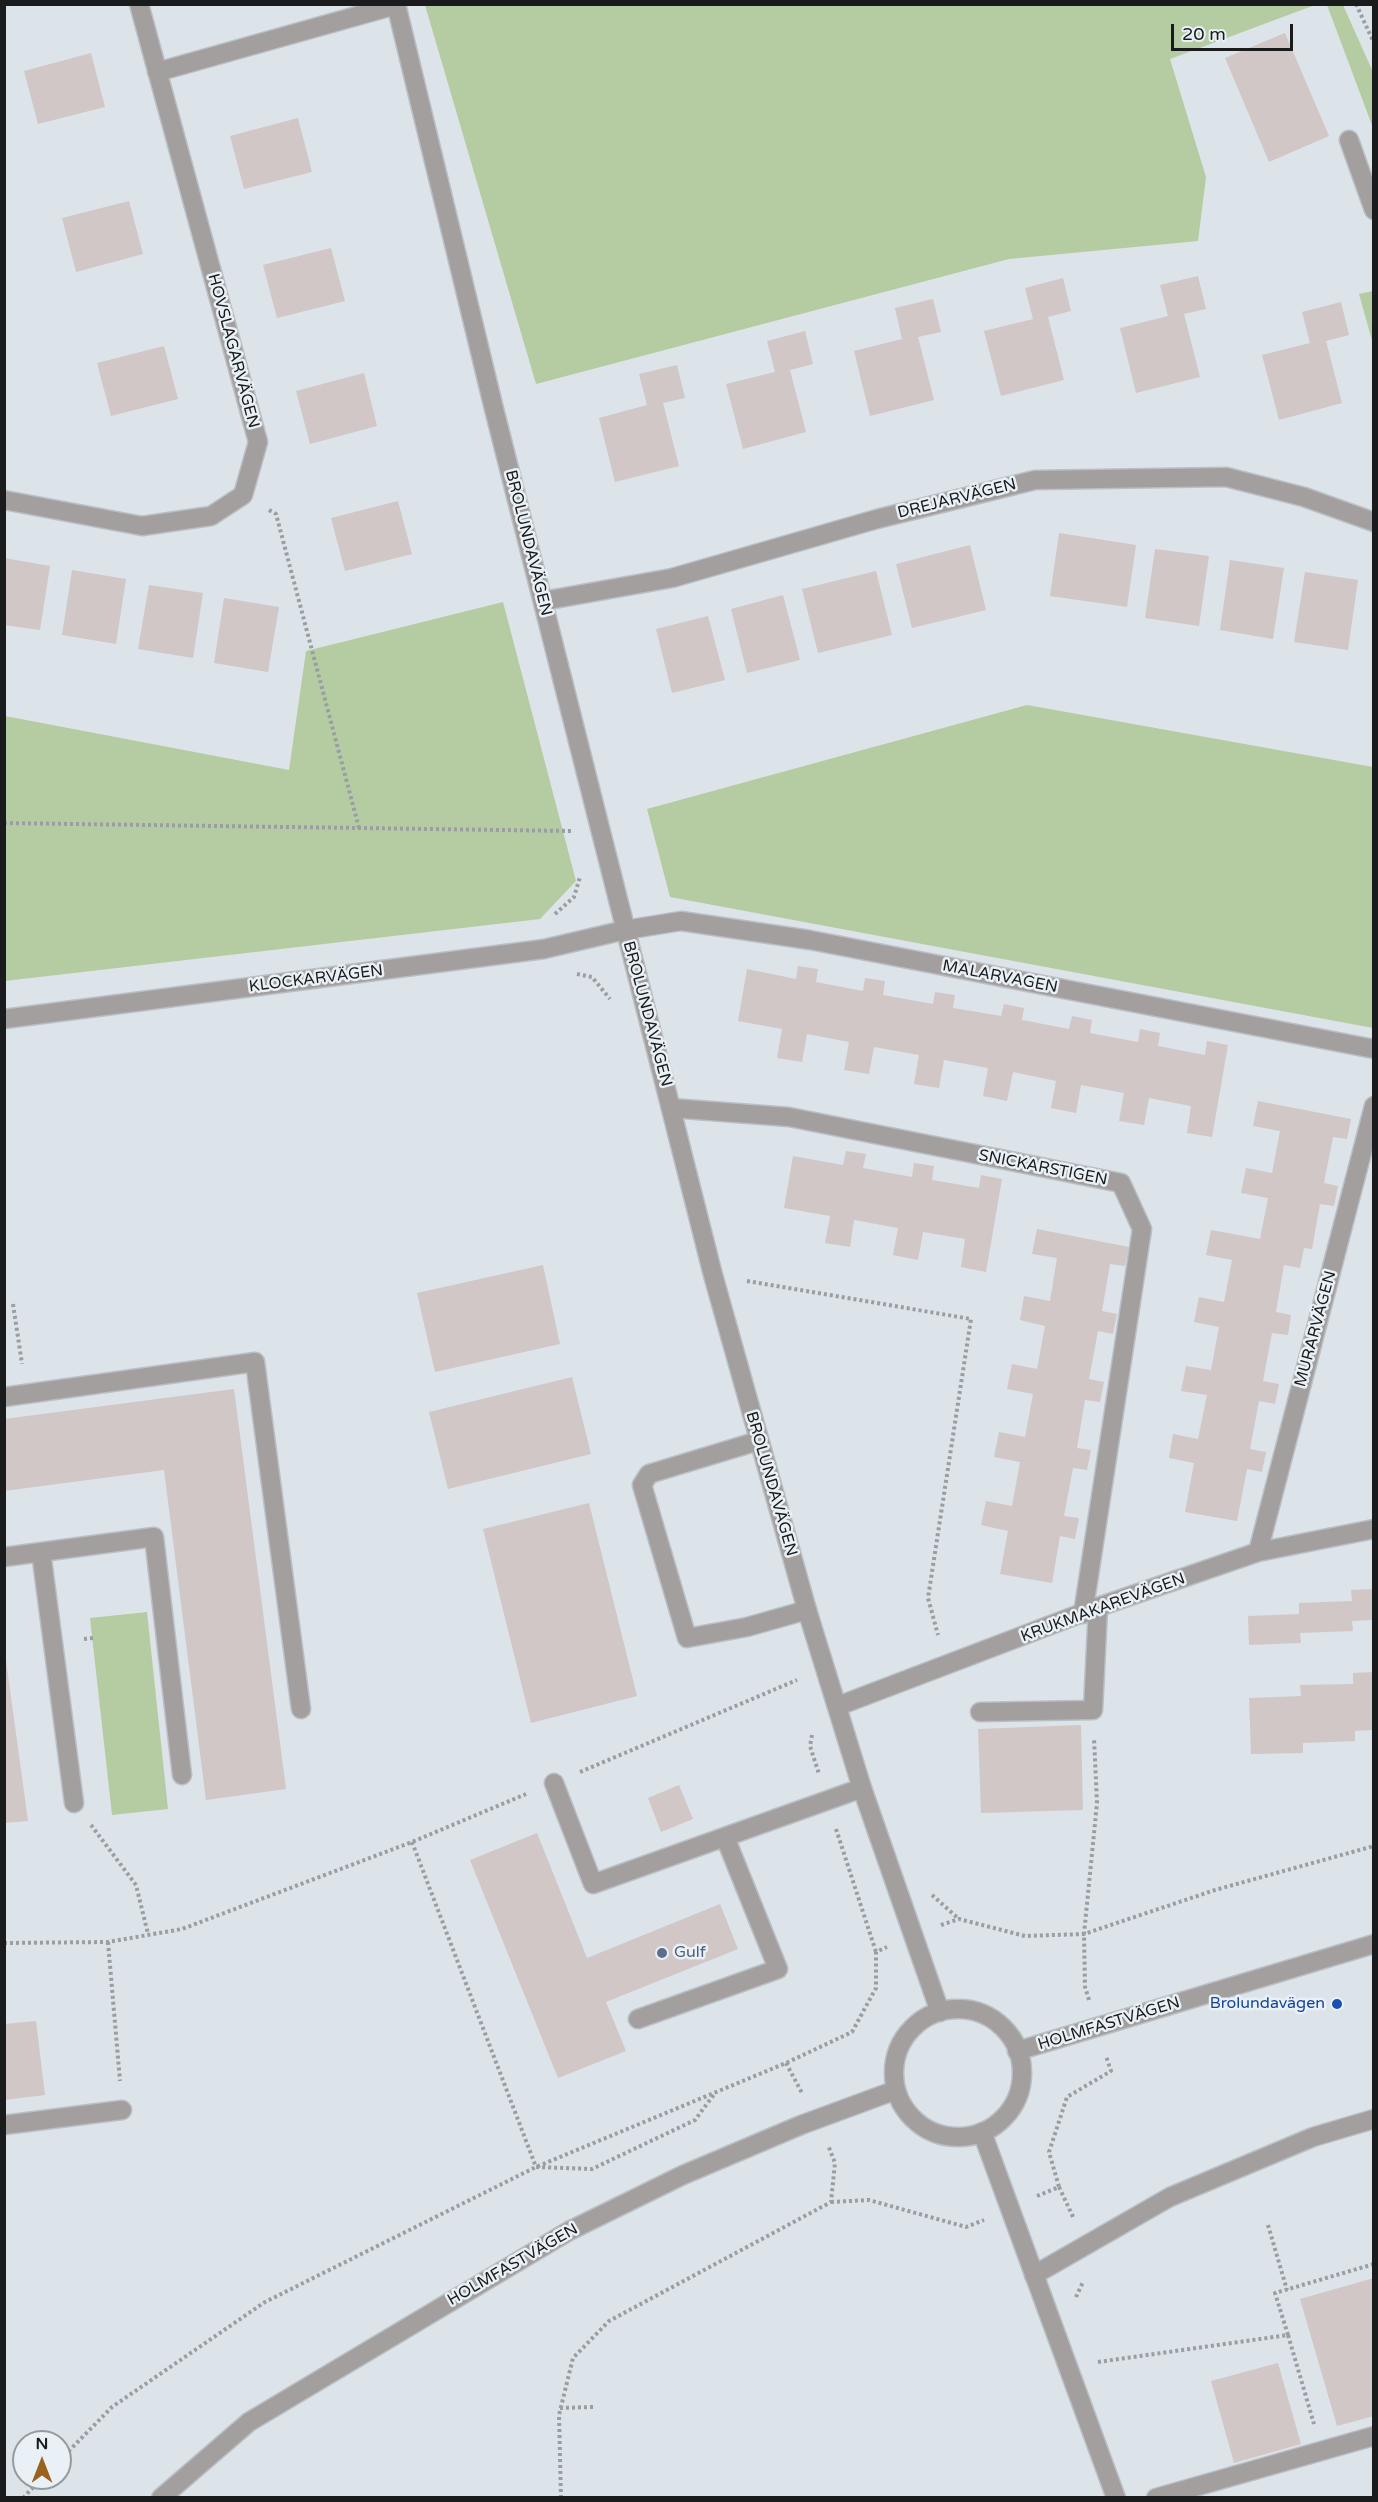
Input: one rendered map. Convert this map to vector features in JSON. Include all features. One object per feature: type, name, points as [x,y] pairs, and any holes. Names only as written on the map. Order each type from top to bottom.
[{"type":"street","name":"HOVSLAGARVÄGEN","points":[[140,4],[258,442],[243,495]]},
{"type":"street","points":[[157,72],[396,5]]},
{"type":"street","name":"BROLUNDAVÄGEN","points":[[396,5],[493,405],[713,1275],[807,1610],[862,1788],[940,2012]]},
{"type":"street","points":[[1349,140],[1374,210]]},
{"type":"street","name":"DREJARVÄGEN","points":[[543,601],[672,578],[877,519],[1035,480],[1226,477],[1304,497],[1374,522]]},
{"type":"street","points":[[4,500],[142,526],[211,516],[243,495]]},
{"type":"street","name":"MALARVAGEN","points":[[625,930],[681,921],[810,940],[1374,1049]]},
{"type":"street","name":"KLOCKARVÄGEN","points":[[4,1019],[544,950],[625,930]]},
{"type":"street","name":"MURARVÄGEN","points":[[1258,1552],[1374,1106]]},
{"type":"street","name":"SNICKARSTIGEN","points":[[671,1108],[789,1117],[1121,1183],[1142,1229],[1090,1611]]},
{"type":"street","points":[[4,1397],[255,1362],[300,1709]]},
{"type":"street","points":[[759,1441],[649,1474],[642,1485],[687,1638],[747,1627],[807,1610]]},
{"type":"street","name":"KRUKMAKAREVÄGEN","points":[[838,1706],[1090,1611],[1258,1552],[1374,1529]]},
{"type":"street","points":[[4,1557],[154,1537],[182,1775]]},
{"type":"street","points":[[41,1552],[74,1803]]},
{"type":"street","points":[[980,1712],[1093,1710],[1090,1611]]},
{"type":"street","points":[[554,1783],[593,1884],[862,1788]]},
{"type":"street","points":[[638,2019],[778,1969],[724,1838]]},
{"type":"street","name":"HOLMFASTVÄGEN","points":[[1017,2051],[1374,1944]]},
{"type":"street","name":"HOLMFASTVÄGEN","points":[[161,2498],[249,2422],[568,2231],[682,2175],[817,2119],[896,2090],[909,2114],[929,2130],[954,2137],[982,2132],[1005,2116],[1018,2095],[1021,2066],[1017,2051],[1007,2032],[987,2016],[964,2010],[940,2012]]},
{"type":"street","points":[[896,2090],[894,2067],[901,2044],[918,2024],[940,2012]]},
{"type":"street","points":[[4,2125],[122,2110]]},
{"type":"street","points":[[1034,2275],[1170,2197],[1313,2138],[1374,2119]]},
{"type":"street","points":[[982,2132],[1116,2498]]},
{"type":"street","points":[[1156,2498],[1374,2436]]},
{"type":"path","points":[[1356,4],[1374,43]]},
{"type":"path","points":[[243,495],[276,514],[359,828]]},
{"type":"path","points":[[4,823],[574,831],[600,825]]},
{"type":"path","points":[[713,1275],[971,1319],[928,1598],[947,1666]]},
{"type":"path","points":[[14,1304],[27,1394]]},
{"type":"path","points":[[4,1943],[108,1941],[182,1929],[412,1842],[826,1668]]},
{"type":"path","points":[[74,1803],[136,1885],[148,1934]]},
{"type":"path","points":[[412,1842],[536,2167]]},
{"type":"path","points":[[72,2448],[112,2407],[265,2302],[536,2167],[786,2063],[852,2032],[876,1988],[876,1952],[959,1918],[1025,1936],[1084,1934],[1215,1890],[1374,1846]]},
{"type":"path","points":[[108,1941],[122,2110]]},
{"type":"path","points":[[561,2498],[560,2408],[573,2358],[609,2321],[831,2202],[836,2163],[817,2119],[786,2063]]},
{"type":"path","points":[[536,2167],[592,2169],[695,2120],[715,2093]]},
{"type":"path","points":[[1059,2187],[1094,2260],[1071,2306]]},
{"type":"path","points":[[1268,2225],[1287,2290]]},
{"type":"path","points":[[1322,2450],[1275,2293],[1374,2264]]},
{"type":"path","points":[[1091,2363],[1287,2336]]},
{"type":"path","points":[[560,2408],[593,2407]]},
{"type":"green space","points":[[425,5],[1315,5],[1170,59],[1206,177],[1198,241],[1009,259],[536,384]]},
{"type":"green space","points":[[1327,5],[1343,5],[1373,72],[1373,128]]},
{"type":"green space","points":[[1374,291],[1373,344],[1359,294]]},
{"type":"green space","points":[[503,602],[576,881],[540,919],[5,981],[5,716],[289,770],[306,651]]},
{"type":"green space","points":[[1027,705],[1373,767],[1373,1028],[670,897],[647,809]]},
{"type":"green space","points":[[147,1612],[168,1809],[112,1815],[90,1618]]},
{"type":"building","points":[[1285,33],[1329,136],[1269,162],[1225,58]]},
{"type":"building","points":[[91,53],[105,107],[38,124],[24,71]]},
{"type":"building","points":[[298,118],[312,172],[244,189],[230,136]]},
{"type":"building","points":[[129,201],[143,254],[76,272],[62,218]]},
{"type":"building","points":[[331,248],[345,301],[277,318],[263,265]]},
{"type":"building","points":[[1198,276],[1206,309],[1184,314],[1200,377],[1136,393],[1120,328],[1168,316],[1160,285]]},
{"type":"building","points":[[1063,278],[1071,311],[1048,317],[1064,380],[1001,396],[984,331],[1033,319],[1025,288]]},
{"type":"building","points":[[933,299],[941,332],[918,337],[934,400],[870,416],[854,351],[902,339],[895,308]]},
{"type":"building","points":[[1341,302],[1349,335],[1326,341],[1342,403],[1279,420],[1262,355],[1310,343],[1302,312]]},
{"type":"building","points":[[805,331],[813,364],[790,370],[806,432],[743,449],[726,384],[775,372],[767,341]]},
{"type":"building","points":[[164,346],[178,399],[111,416],[97,363]]},
{"type":"building","points":[[677,365],[685,398],[663,403],[679,466],[615,482],[599,418],[647,405],[639,374]]},
{"type":"building","points":[[364,373],[377,426],[310,444],[296,391]]},
{"type":"building","points":[[398,501],[412,554],[345,571],[331,518]]},
{"type":"building","points":[[1059,533],[1136,545],[1127,607],[1050,596]]},
{"type":"building","points":[[970,545],[986,610],[912,628],[896,564]]},
{"type":"building","points":[[1155,549],[1209,556],[1199,626],[1145,618]]},
{"type":"building","points":[[4,558],[50,566],[40,630],[4,625]]},
{"type":"building","points":[[1230,560],[1284,568],[1273,639],[1220,630]]},
{"type":"building","points":[[72,570],[126,579],[116,644],[62,635]]},
{"type":"building","points":[[876,571],[892,635],[818,653],[802,589]]},
{"type":"building","points":[[1305,572],[1358,580],[1348,650],[1294,642]]},
{"type":"building","points":[[149,585],[203,593],[193,658],[138,649]]},
{"type":"building","points":[[783,595],[800,660],[747,673],[731,609]]},
{"type":"building","points":[[224,598],[279,607],[268,672],[214,663]]},
{"type":"building","points":[[708,616],[725,680],[672,693],[656,629]]},
{"type":"building","points":[[798,966],[818,969],[816,982],[863,991],[865,978],[885,981],[883,995],[933,1004],[935,992],[955,995],[953,1008],[1001,1016],[1004,1004],[1024,1008],[1022,1020],[1069,1029],[1072,1016],[1092,1020],[1090,1033],[1138,1042],[1140,1029],[1160,1033],[1158,1046],[1205,1055],[1207,1041],[1228,1045],[1212,1137],[1187,1133],[1191,1106],[1149,1098],[1144,1125],[1119,1121],[1124,1093],[1081,1085],[1076,1113],[1051,1108],[1056,1081],[1013,1072],[1007,1101],[983,1096],[988,1068],[944,1060],[939,1088],[914,1084],[919,1055],[874,1047],[869,1074],[844,1070],[849,1042],[807,1034],[802,1062],[777,1058],[782,1029],[738,1021],[747,969],[796,979]]},
{"type":"building","points":[[1258,1101],[1351,1119],[1347,1139],[1333,1137],[1324,1183],[1338,1186],[1334,1206],[1320,1204],[1312,1249],[1304,1248],[1300,1268],[1284,1265],[1276,1312],[1291,1315],[1288,1335],[1272,1333],[1263,1381],[1279,1384],[1275,1404],[1259,1401],[1250,1449],[1266,1452],[1262,1472],[1247,1469],[1237,1521],[1185,1512],[1194,1463],[1169,1458],[1173,1434],[1198,1439],[1207,1395],[1181,1391],[1186,1366],[1211,1370],[1219,1327],[1194,1322],[1199,1297],[1224,1302],[1232,1260],[1206,1255],[1211,1230],[1260,1239],[1268,1198],[1241,1193],[1246,1168],[1272,1173],[1280,1131],[1253,1126]]},
{"type":"building","points":[[846,1151],[866,1154],[863,1168],[912,1177],[914,1163],[934,1166],[932,1180],[979,1188],[981,1175],[1002,1179],[986,1272],[961,1267],[965,1239],[923,1232],[918,1260],[893,1255],[898,1228],[854,1220],[850,1247],[825,1243],[830,1216],[784,1208],[793,1156],[843,1165]]},
{"type":"building","points":[[1037,1229],[1129,1247],[1125,1266],[1110,1264],[1102,1311],[1117,1314],[1113,1334],[1098,1331],[1089,1379],[1104,1382],[1100,1402],[1085,1400],[1077,1448],[1091,1450],[1087,1470],[1073,1468],[1064,1516],[1079,1518],[1075,1539],[1060,1536],[1052,1583],[1000,1574],[1008,1531],[981,1525],[986,1501],[1012,1506],[1020,1462],[994,1457],[999,1432],[1025,1437],[1033,1394],[1007,1389],[1012,1364],[1037,1369],[1045,1326],[1020,1320],[1024,1296],[1050,1301],[1057,1258],[1032,1254]]},
{"type":"building","points":[[543,1265],[560,1344],[435,1372],[417,1293]]},
{"type":"building","points":[[572,1377],[591,1454],[448,1489],[429,1412]]},
{"type":"building","points":[[234,1389],[286,1789],[206,1800],[164,1470],[4,1491],[4,1419]]},
{"type":"building","points":[[589,1503],[637,1696],[531,1723],[483,1529]]},
{"type":"building","points":[[1374,1589],[1374,1620],[1352,1621],[1353,1631],[1300,1633],[1301,1643],[1249,1645],[1248,1616],[1299,1614],[1299,1603],[1352,1601],[1351,1590]]},
{"type":"building","points":[[4,1646],[28,1821],[4,1823]]},
{"type":"building","points":[[1374,1672],[1374,1730],[1355,1731],[1355,1741],[1303,1743],[1303,1753],[1251,1754],[1249,1698],[1301,1696],[1300,1685],[1353,1684],[1353,1673]]},
{"type":"building","points":[[1081,1725],[1083,1810],[981,1813],[978,1729]]},
{"type":"building","points":[[679,1785],[693,1819],[661,1832],[648,1798]]},
{"type":"building","name":"Gulf","points":[[537,1833],[587,1958],[720,1904],[738,1949],[606,2002],[626,2051],[558,2078],[470,1860]]},
{"type":"building","points":[[36,2021],[45,2095],[4,2100],[4,2024]]},
{"type":"building","points":[[1374,2278],[1374,2416],[1337,2426],[1300,2299]]},
{"type":"building","points":[[1278,2363],[1301,2444],[1234,2463],[1211,2381]]},
{"type":"place","name":"Gulf","points":[[662,1953]]},
{"type":"place","name":"Brolundavägen","points":[[1337,2004]]}]
